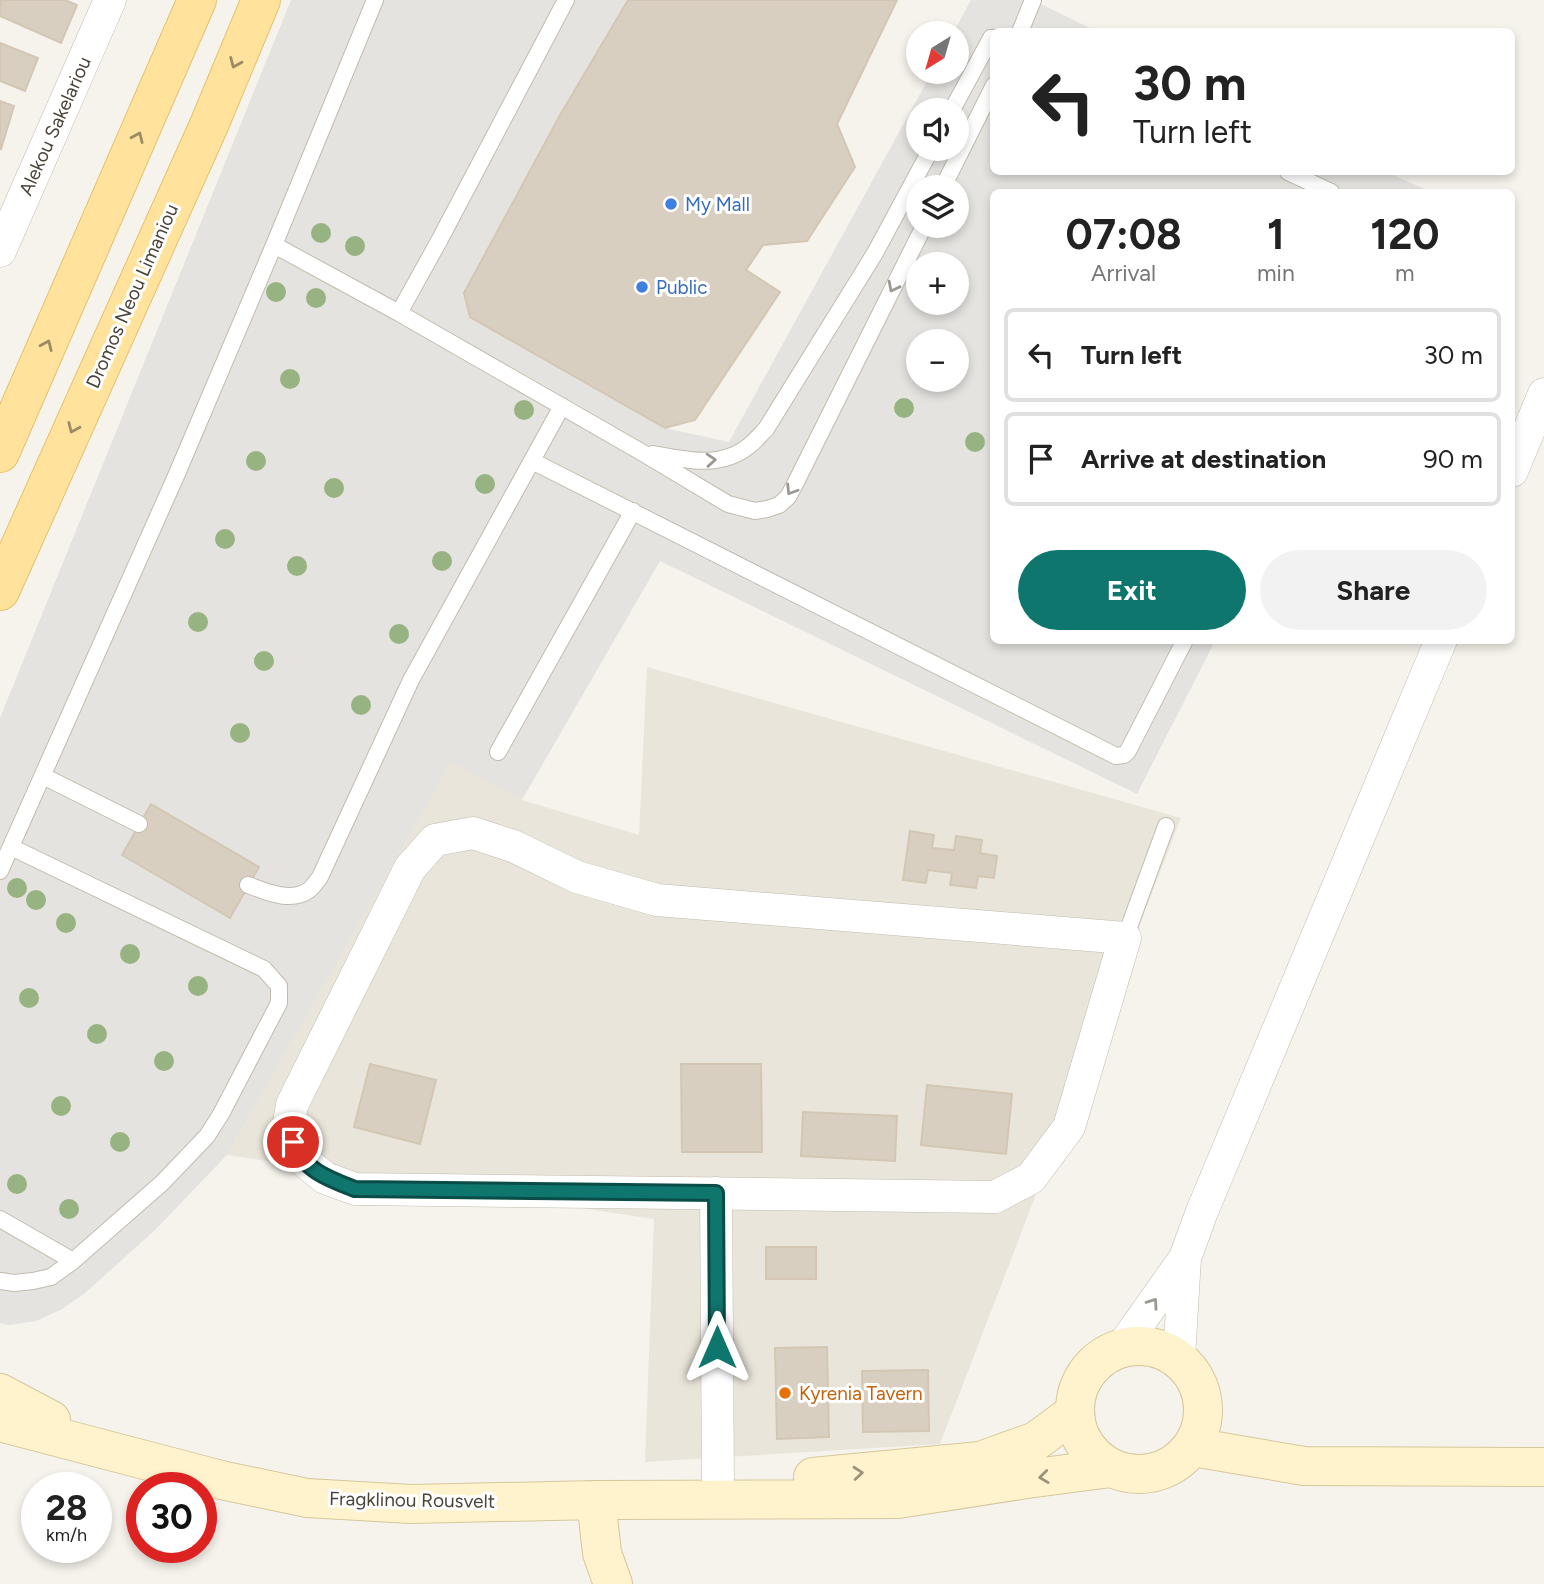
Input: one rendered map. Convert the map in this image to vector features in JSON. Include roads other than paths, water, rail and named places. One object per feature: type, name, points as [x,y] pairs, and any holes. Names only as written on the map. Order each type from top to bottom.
[{"type":"main road","points":[[0,453],[197,0]]},
{"type":"main road","name":"Dromos Neou Limaniou","points":[[0,591],[209,125],[261,0]]},
{"type":"main road","points":[[1142,1345],[1162,1349],[1179,1358],[1193,1373],[1201,1391],[1198,1429],[1180,1460],[1147,1474],[1111,1468],[1096,1458],[1077,1430],[1074,1413],[1081,1380],[1091,1366],[1104,1355],[1122,1347],[1142,1345]]},
{"type":"main road","name":"Fragklinou Rousvelt","points":[[0,1393],[105,1449]]},
{"type":"main road","points":[[596,1500],[980,1461],[1036,1441],[1074,1413]]},
{"type":"main road","name":"Fragklinou Rousvelt","points":[[0,1422],[221,1480],[307,1498],[411,1504],[596,1500]]},
{"type":"main road","points":[[1198,1429],[1281,1463],[1304,1466],[1544,1467]]},
{"type":"main road","points":[[596,1500],[898,1499],[1111,1468]]},
{"type":"main road","points":[[596,1500],[602,1553],[613,1584]]},
{"type":"street","name":"Alekou Sakelariou","points":[[0,251],[110,0]]},
{"type":"street","points":[[1515,464],[1544,394]]},
{"type":"street","points":[[1122,1347],[1185,1258],[1439,644]]},
{"type":"street","points":[[473,833],[513,846],[577,877],[657,900],[1125,938],[1069,1127],[1031,1178],[995,1197],[355,1189],[325,1178],[298,1156],[288,1129],[292,1105],[410,868],[435,840],[473,833]]},
{"type":"street","points":[[716,1193],[718,1486]]},
{"type":"street","points":[[1179,1358],[1185,1258]]},
{"type":"lane","points":[[0,871],[176,476],[375,0]]},
{"type":"lane","points":[[399,313],[566,0]]},
{"type":"lane","points":[[1022,28],[1033,0]]},
{"type":"lane","points":[[958,98],[990,40]]},
{"type":"lane","points":[[949,175],[990,93]]},
{"type":"lane","points":[[643,453],[685,460],[729,458],[748,447],[766,429],[875,253],[925,161]]},
{"type":"lane","points":[[1294,175],[1325,189]]},
{"type":"lane","points":[[274,245],[399,313],[728,504],[755,510],[779,505],[788,497],[918,238]]},
{"type":"lane","points":[[248,886],[275,895],[293,896],[310,890],[320,877],[411,680],[562,406]]},
{"type":"lane","points":[[532,461],[1116,755],[1124,755],[1128,751],[1183,644]]},
{"type":"lane","points":[[498,752],[633,511]]},
{"type":"lane","points":[[43,776],[139,824]]},
{"type":"lane","points":[[1125,938],[1166,827]]},
{"type":"lane","points":[[0,1280],[14,1283],[51,1277],[162,1183],[207,1136],[279,1003],[279,986],[264,970],[11,847]]},
{"type":"lane","points":[[0,1219],[73,1261]]},
{"type":"place","name":"My Mall","points":[[671,204]]},
{"type":"place","name":"Public","points":[[642,287]]},
{"type":"place","name":"Kyrenia Tavern","points":[[785,1393]]}]
